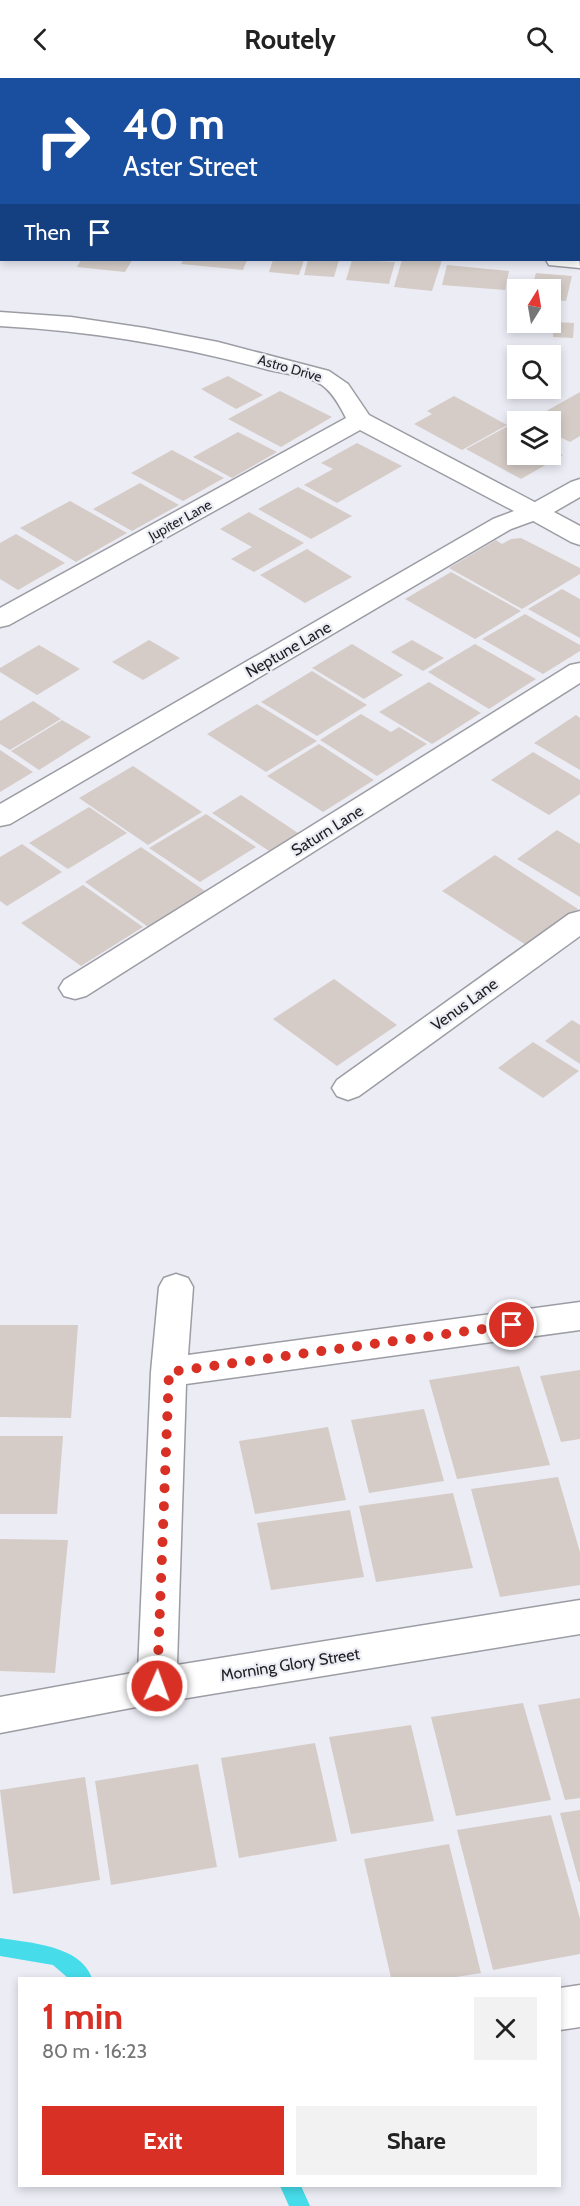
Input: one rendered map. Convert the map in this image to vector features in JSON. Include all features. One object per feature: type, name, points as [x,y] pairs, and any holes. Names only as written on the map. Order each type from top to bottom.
[{"type":"street","points":[[0,298],[5,300],[25,320]]},
{"type":"street","name":"Astro Drive","points":[[0,319],[124,332],[252,357],[329,379],[349,400],[360,420],[580,537]]},
{"type":"street","name":"Jupiter Lane","points":[[0,620],[360,420]]},
{"type":"street","name":"Neptune Lane","points":[[0,817],[502,524],[535,512],[580,487]]},
{"type":"street","name":"Saturn Lane","points":[[75,988],[580,671]]},
{"type":"street","name":"Venus Lane","points":[[348,1088],[580,921]]},
{"type":"street","points":[[157,1686],[169,1372],[176,1287]]},
{"type":"street","points":[[169,1372],[580,1316]]},
{"type":"street","name":"Morning Glory Street","points":[[0,1715],[157,1686],[580,1617]]},
{"type":"street","points":[[561,2009],[580,2006]]},
{"type":"building","points":[[80,261],[131,261],[125,272],[77,267]]},
{"type":"building","points":[[182,261],[247,261],[243,270],[181,264]]},
{"type":"building","points":[[273,261],[304,261],[299,275],[269,272]]},
{"type":"building","points":[[308,261],[339,261],[334,277],[304,275]]},
{"type":"building","points":[[352,261],[395,262],[389,284],[346,280]]},
{"type":"building","points":[[402,261],[442,261],[432,291],[394,287]]},
{"type":"building","points":[[447,265],[509,271],[505,290],[442,285]]},
{"type":"building","points":[[536,273],[572,276],[566,301],[561,301],[561,279],[534,279]]},
{"type":"building","points":[[561,322],[574,323],[573,338],[553,337],[553,333],[561,333]]},
{"type":"building","points":[[228,376],[263,395],[236,409],[201,389]]},
{"type":"building","points":[[280,391],[332,417],[281,447],[228,419]]},
{"type":"building","points":[[580,392],[580,436],[570,442],[561,438],[561,411],[546,411]]},
{"type":"building","points":[[454,396],[507,425],[462,450],[414,424],[432,414],[427,411]]},
{"type":"building","points":[[507,427],[507,465],[546,465],[521,479],[466,449]]},
{"type":"building","points":[[238,432],[277,452],[232,478],[193,457]]},
{"type":"building","points":[[357,443],[402,466],[337,503],[304,485],[333,469],[321,463]]},
{"type":"building","points":[[172,450],[224,478],[183,501],[131,473]]},
{"type":"building","points":[[140,483],[179,505],[132,531],[93,509]]},
{"type":"building","points":[[298,487],[352,516],[311,539],[258,509]]},
{"type":"building","points":[[70,501],[127,533],[76,562],[20,528]]},
{"type":"building","points":[[249,512],[304,543],[254,572],[231,559],[252,547],[220,529]]},
{"type":"building","points":[[16,534],[65,563],[18,590],[0,579],[0,543]]},
{"type":"building","points":[[521,538],[580,568],[580,574],[522,609],[449,568],[496,540],[502,544],[511,539]]},
{"type":"building","points":[[307,549],[352,577],[305,603],[260,575]]},
{"type":"building","points":[[451,572],[521,611],[475,639],[405,599]]},
{"type":"building","points":[[562,589],[580,599],[580,638],[528,609]]},
{"type":"building","points":[[525,614],[580,645],[580,651],[543,674],[482,639]]},
{"type":"building","points":[[149,640],[180,658],[143,680],[112,662]]},
{"type":"building","points":[[412,640],[444,658],[423,671],[391,652]]},
{"type":"building","points":[[352,644],[403,675],[364,699],[312,668]]},
{"type":"building","points":[[475,644],[536,679],[489,709],[428,672]]},
{"type":"building","points":[[39,645],[80,669],[37,695],[0,672],[0,668]]},
{"type":"building","points":[[312,671],[367,705],[317,736],[261,702]]},
{"type":"building","points":[[429,682],[481,713],[432,744],[379,712]]},
{"type":"building","points":[[33,701],[61,719],[10,750],[0,744],[0,721]]},
{"type":"building","points":[[257,704],[317,741],[266,772],[207,734]]},
{"type":"building","points":[[361,714],[391,732],[399,727],[427,744],[377,776],[320,740]]},
{"type":"building","points":[[576,715],[580,718],[580,770],[534,743]]},
{"type":"building","points":[[62,720],[91,737],[39,770],[11,751]]},
{"type":"building","points":[[319,744],[374,780],[323,812],[267,776]]},
{"type":"building","points":[[0,750],[33,772],[0,792]]},
{"type":"building","points":[[533,752],[580,780],[580,794],[549,815],[491,780]]},
{"type":"building","points":[[133,766],[202,812],[148,845],[79,798]]},
{"type":"building","points":[[241,795],[298,833],[269,851],[212,813]]},
{"type":"building","points":[[89,807],[127,833],[68,869],[29,843]]},
{"type":"building","points":[[206,814],[256,847],[200,882],[149,848]]},
{"type":"building","points":[[557,830],[580,844],[580,897],[517,859]]},
{"type":"building","points":[[22,844],[62,872],[7,906],[0,901],[0,857]]},
{"type":"building","points":[[141,847],[208,893],[151,929],[85,882]]},
{"type":"building","points":[[495,855],[578,909],[526,945],[442,891]]},
{"type":"building","points":[[83,885],[143,927],[81,966],[21,923]]},
{"type":"building","points":[[334,979],[397,1025],[337,1066],[273,1019]]},
{"type":"building","points":[[572,1020],[580,1025],[580,1064],[545,1041]]},
{"type":"building","points":[[533,1042],[579,1071],[543,1098],[498,1068]]},
{"type":"building","points":[[0,1325],[78,1325],[71,1418],[0,1417]]},
{"type":"building","points":[[519,1366],[550,1465],[457,1479],[429,1380]]},
{"type":"building","points":[[580,1370],[580,1439],[561,1442],[540,1376]]},
{"type":"building","points":[[424,1409],[444,1481],[369,1493],[351,1420]]},
{"type":"building","points":[[328,1427],[346,1500],[255,1514],[239,1441]]},
{"type":"building","points":[[0,1436],[63,1436],[57,1514],[0,1514]]},
{"type":"building","points":[[558,1477],[580,1552],[580,1585],[500,1597],[471,1489]]},
{"type":"building","points":[[453,1493],[473,1568],[376,1582],[359,1506]]},
{"type":"building","points":[[350,1510],[364,1577],[271,1590],[257,1523]]},
{"type":"building","points":[[0,1539],[68,1540],[55,1673],[0,1671]]},
{"type":"building","points":[[580,1698],[580,1798],[565,1800],[538,1705]]},
{"type":"building","points":[[523,1703],[551,1800],[456,1816],[431,1717]]},
{"type":"building","points":[[411,1725],[434,1821],[351,1834],[329,1737]]},
{"type":"building","points":[[315,1743],[337,1841],[239,1858],[221,1758]]},
{"type":"building","points":[[198,1764],[217,1867],[111,1885],[95,1781]]},
{"type":"building","points":[[85,1777],[100,1880],[13,1894],[0,1790]]},
{"type":"building","points":[[580,1810],[580,1882],[579,1882],[560,1813]]},
{"type":"building","points":[[551,1815],[580,1919],[580,1954],[493,1970],[457,1830]]},
{"type":"building","points":[[449,1844],[481,1973],[456,1977],[391,1977],[364,1859]]},
{"type":"waterway","points":[[0,1947],[58,1957],[81,1977]]},
{"type":"waterway","points":[[290,2187],[300,2206]]},
{"type":"route","points":[[157,1686],[169,1372],[512,1325]]}]
